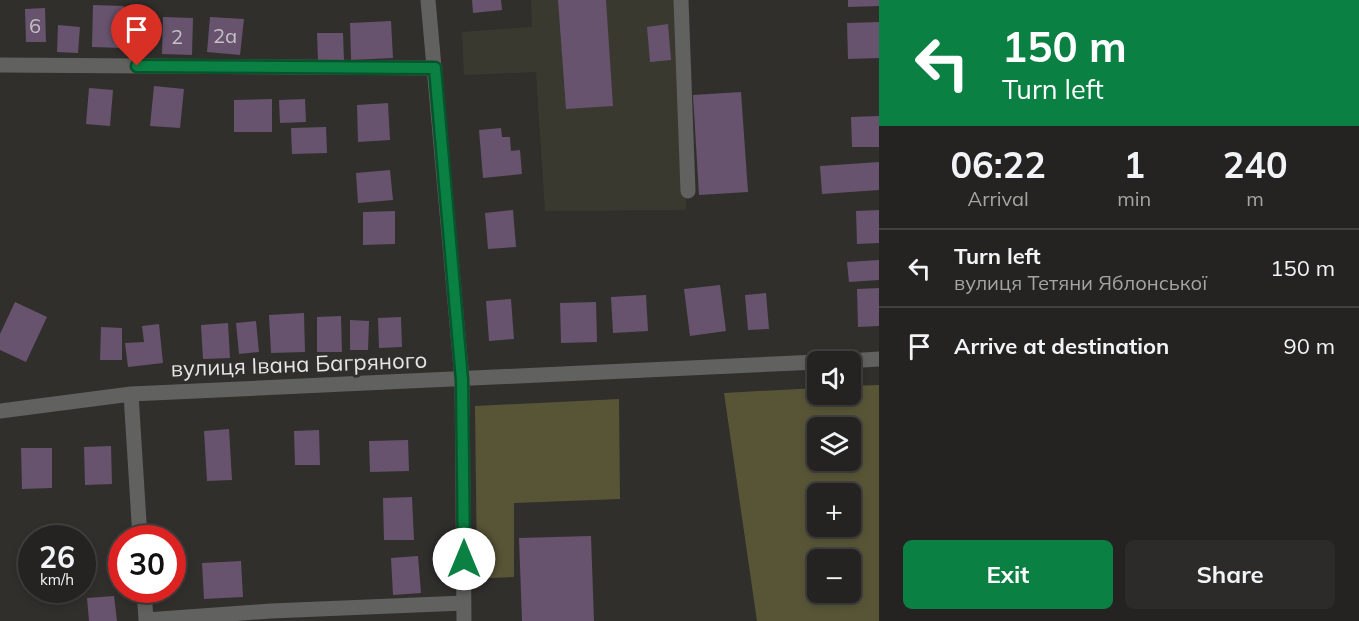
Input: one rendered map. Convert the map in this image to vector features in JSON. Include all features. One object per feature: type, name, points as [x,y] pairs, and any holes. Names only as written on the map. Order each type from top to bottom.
[{"type":"street","points":[[428,0],[462,380],[464,621]]},
{"type":"street","points":[[681,0],[688,190]]},
{"type":"street","points":[[0,65],[435,68]]},
{"type":"street","points":[[861,360],[879,359]]},
{"type":"street","name":"вулиця Івана Багряного","points":[[0,411],[131,394],[807,363]]},
{"type":"street","points":[[131,394],[139,525]]},
{"type":"street","points":[[145,603],[146,620],[272,611],[464,603]]},
{"type":"shaded area","points":[[531,0],[680,0],[686,210],[545,211],[536,72],[464,75],[462,32],[532,27]]},
{"type":"shaded area","points":[[879,385],[879,621],[757,621],[724,393],[807,389],[807,405],[861,405],[861,386]]},
{"type":"shaded area","points":[[619,399],[620,499],[514,503],[514,577],[490,578],[477,570],[475,406]]},
{"type":"building","points":[[472,0],[501,0],[502,10],[473,13]]},
{"type":"building","points":[[558,0],[606,0],[613,106],[566,109]]},
{"type":"building","points":[[848,0],[879,0],[879,6],[848,7]]},
{"type":"building","points":[[93,5],[124,6],[123,48],[92,47]]},
{"type":"building","points":[[45,8],[46,42],[26,42],[25,9]]},
{"type":"building","points":[[163,17],[193,18],[192,55],[162,54]]},
{"type":"building","points":[[210,17],[244,19],[240,55],[207,52]]},
{"type":"building","points":[[391,21],[393,58],[351,60],[350,23]]},
{"type":"building","points":[[879,22],[879,58],[848,59],[847,23]]},
{"type":"building","points":[[668,24],[671,60],[650,62],[647,27]]},
{"type":"building","points":[[58,25],[80,27],[78,53],[57,52]]},
{"type":"building","points":[[317,33],[343,33],[344,60],[318,61]]},
{"type":"building","points":[[154,86],[184,89],[180,128],[150,126]]},
{"type":"building","points":[[89,88],[113,90],[110,126],[86,124]]},
{"type":"building","points":[[741,92],[748,192],[699,195],[693,95]]},
{"type":"building","points":[[272,99],[272,132],[234,132],[234,100]]},
{"type":"building","points":[[305,99],[306,122],[280,123],[279,100]]},
{"type":"building","points":[[388,103],[390,140],[358,142],[357,105]]},
{"type":"building","points":[[879,116],[879,147],[852,147],[851,117]]},
{"type":"building","points":[[326,127],[327,153],[292,154],[291,128]]},
{"type":"building","points":[[501,128],[502,137],[510,137],[511,151],[520,150],[522,174],[483,178],[479,130]]},
{"type":"building","points":[[879,162],[879,190],[822,194],[820,166]]},
{"type":"building","points":[[390,170],[393,200],[358,203],[356,173]]},
{"type":"building","points":[[513,210],[516,247],[488,249],[485,213]]},
{"type":"building","points":[[879,210],[879,243],[857,244],[856,211]]},
{"type":"building","points":[[395,211],[395,244],[363,245],[363,212]]},
{"type":"building","points":[[879,260],[879,280],[849,282],[847,262]]},
{"type":"building","points":[[720,285],[726,331],[690,336],[684,289]]},
{"type":"building","points":[[879,288],[879,326],[858,327],[857,289]]},
{"type":"building","points":[[766,293],[769,329],[748,330],[745,295]]},
{"type":"building","points":[[646,295],[648,331],[613,333],[611,297]]},
{"type":"building","points":[[511,299],[514,339],[489,341],[486,301]]},
{"type":"building","points":[[15,302],[47,317],[26,362],[0,350],[0,334]]},
{"type":"building","points":[[596,302],[597,342],[561,343],[560,303]]},
{"type":"building","points":[[304,313],[305,352],[271,353],[269,315]]},
{"type":"building","points":[[341,316],[342,352],[317,352],[317,317]]},
{"type":"building","points":[[401,317],[402,347],[379,348],[378,318]]},
{"type":"building","points":[[350,320],[369,321],[368,350],[350,350]]},
{"type":"building","points":[[256,321],[259,352],[239,354],[236,323]]},
{"type":"building","points":[[228,323],[230,358],[203,359],[201,325]]},
{"type":"building","points":[[159,324],[163,363],[128,367],[125,343],[144,342],[142,326]]},
{"type":"building","points":[[101,327],[122,328],[122,360],[100,360]]},
{"type":"building","points":[[229,429],[232,480],[207,481],[204,431]]},
{"type":"building","points":[[319,430],[320,465],[295,465],[294,431]]},
{"type":"building","points":[[408,440],[409,471],[370,472],[369,441]]},
{"type":"building","points":[[111,446],[112,484],[85,485],[84,447]]},
{"type":"building","points":[[21,448],[52,448],[52,488],[22,489]]},
{"type":"building","points":[[412,497],[414,540],[384,540],[383,498]]},
{"type":"building","points":[[591,536],[594,621],[522,621],[519,538]]},
{"type":"building","points":[[418,556],[421,593],[393,595],[391,558]]},
{"type":"building","points":[[241,561],[243,597],[204,599],[202,563]]},
{"type":"building","points":[[108,596],[108,603],[115,603],[117,621],[89,621],[87,603],[96,603],[96,597]]},
{"type":"route","points":[[137,66],[435,68],[462,380],[464,559]]}]
